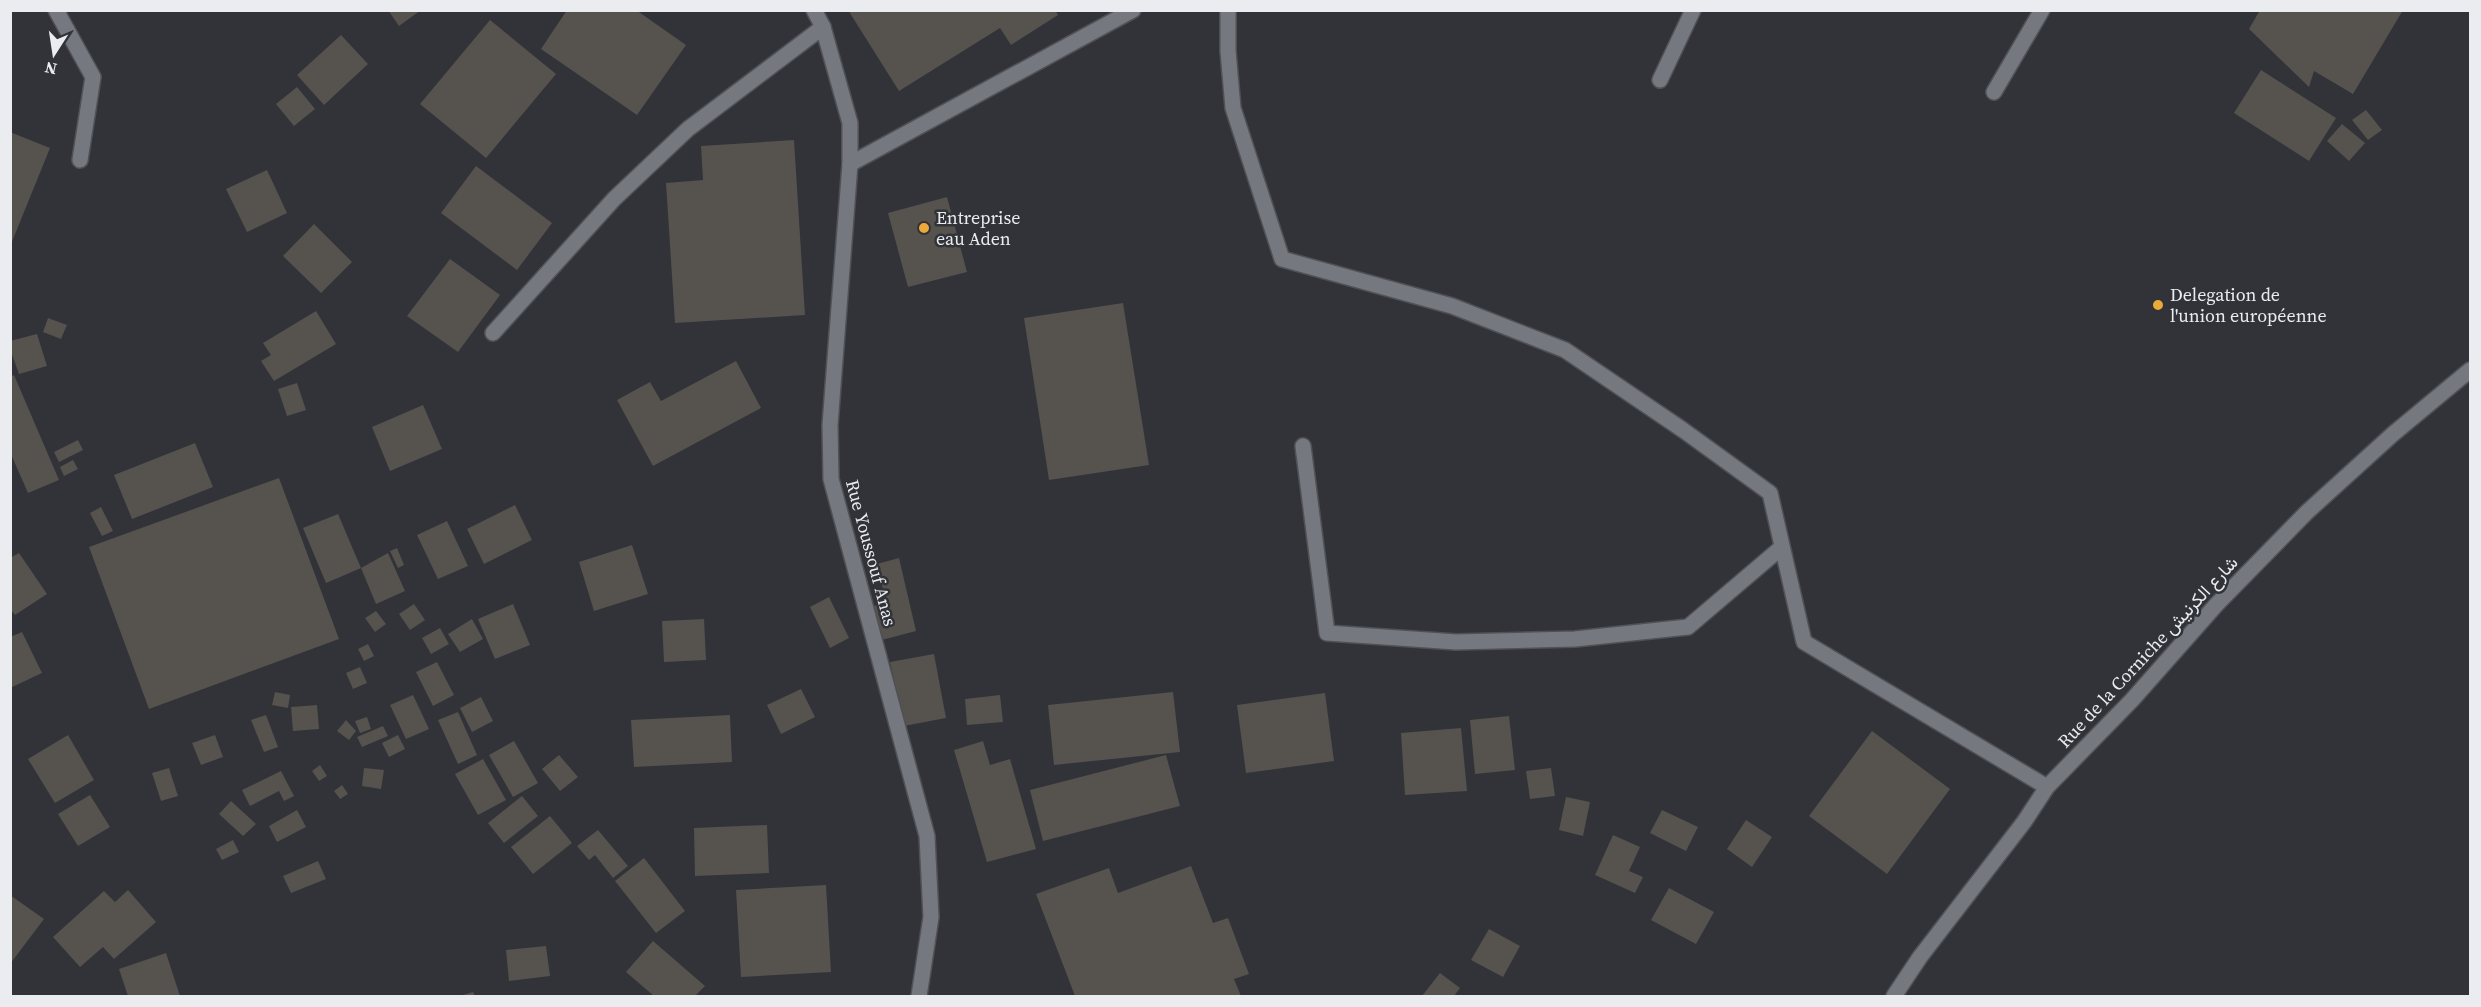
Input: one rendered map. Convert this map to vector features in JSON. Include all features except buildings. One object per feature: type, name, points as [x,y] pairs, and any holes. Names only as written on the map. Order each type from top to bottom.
[{"type":"street","points":[[56,10],[93,76],[80,160]]},
{"type":"street","name":"Rue Youssouf Anas","points":[[814,10],[823,27],[850,123],[850,164],[830,425],[831,479],[927,836],[931,917],[919,996]]},
{"type":"street","points":[[850,164],[1133,10]]},
{"type":"street","points":[[1228,10],[1228,51],[1233,108],[1282,259],[1452,306],[1565,350],[1770,494],[1804,642],[2047,787]]},
{"type":"street","points":[[1660,80],[1693,10]]},
{"type":"street","points":[[1994,92],[2042,10]]},
{"type":"street","points":[[493,333],[614,199],[688,129],[823,27]]},
{"type":"street","name":"Rue de la Corniche شارع الكرنيش","points":[[1894,996],[1920,957],[2024,822],[2047,787],[2132,700],[2216,605],[2307,512],[2393,434],[2470,370]]},
{"type":"street","points":[[1303,446],[1327,633],[1456,642],[1575,639],[1688,627],[1782,547]]},
{"type":"place","name":"Entreprise eau Aden","points":[[924,228]]},
{"type":"place","name":"Delegation de l'union européenne","points":[[2158,305]]}]
